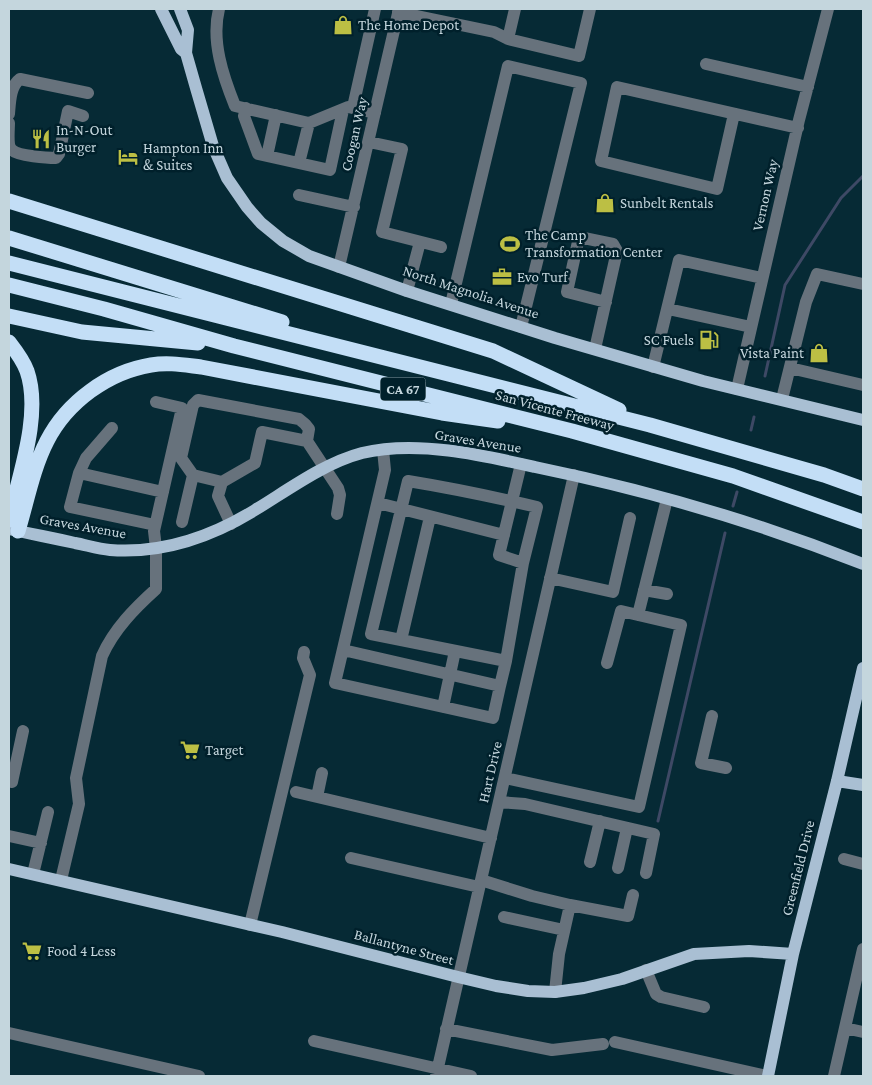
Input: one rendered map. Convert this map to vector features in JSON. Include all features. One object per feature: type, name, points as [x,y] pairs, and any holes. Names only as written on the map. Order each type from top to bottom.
[{"type":"highway","points":[[9,201],[493,351],[650,425]]},
{"type":"highway","points":[[9,238],[441,372]]},
{"type":"highway","points":[[9,263],[441,372]]},
{"type":"highway","points":[[9,286],[104,309],[234,346]]},
{"type":"highway","points":[[9,316],[90,333],[234,346]]},
{"type":"highway","points":[[9,342],[27,370],[32,390],[33,414],[12,527]]},
{"type":"highway","name":"San Vicente Freeway","points":[[234,346],[572,431],[733,476],[863,522]]},
{"type":"highway","points":[[12,527],[47,442],[58,421],[73,405],[94,388],[115,376],[152,365],[168,364],[201,367],[442,413],[572,431]]},
{"type":"highway","name":"San Vicente Freeway","points":[[441,372],[650,425],[824,474],[863,489]]},
{"type":"main road","name":"North Magnolia Avenue","points":[[161,9],[181,49],[186,53]]},
{"type":"main road","name":"North Magnolia Avenue","points":[[180,9],[188,30],[186,53],[213,146],[227,178],[247,207],[261,223],[283,241],[309,256],[407,291],[521,327],[737,390],[782,399],[863,420]]},
{"type":"main road","name":"Graves Avenue","points":[[12,527],[108,550],[135,551],[156,548],[195,540],[232,524],[325,468],[360,454],[383,450],[451,450],[574,475],[667,499],[768,529],[863,564]]},
{"type":"main road","name":"Greenfield Drive","points":[[767,1076],[793,954],[837,781],[863,668]]},
{"type":"main road","points":[[837,781],[863,785]]},
{"type":"main road","name":"Ballantyne Street","points":[[9,869],[282,932],[458,978],[520,990],[555,992],[584,988],[622,979],[694,954],[749,951],[793,954]]},
{"type":"street","points":[[219,9],[216,22],[217,42],[227,85],[235,106],[309,123],[348,109],[375,113]]},
{"type":"street","points":[[246,108],[244,116],[258,154],[330,170],[375,9]]},
{"type":"street","points":[[508,39],[515,9]]},
{"type":"street","points":[[399,11],[494,32],[508,39],[579,56],[590,9]]},
{"type":"street","name":"Vernon Way","points":[[737,390],[762,278],[828,9]]},
{"type":"street","name":"Coogan Way","points":[[339,266],[399,11]]},
{"type":"street","points":[[706,64],[808,87]]},
{"type":"street","points":[[451,304],[508,66],[581,83],[521,327]]},
{"type":"street","points":[[9,114],[10,99],[17,81],[20,79],[88,93]]},
{"type":"street","points":[[734,114],[717,189],[601,161],[617,87],[798,128]]},
{"type":"street","points":[[9,122],[10,148],[13,152],[56,158],[59,154],[68,111],[83,116]]},
{"type":"street","points":[[267,156],[276,115]]},
{"type":"street","points":[[299,163],[309,123]]},
{"type":"street","points":[[369,142],[402,149],[382,232],[441,247]]},
{"type":"street","points":[[299,195],[354,207]]},
{"type":"street","points":[[595,349],[606,302],[617,251],[613,244],[579,237],[567,292],[606,302]]},
{"type":"street","points":[[407,291],[420,242]]},
{"type":"street","points":[[653,367],[679,260],[762,278]]},
{"type":"street","points":[[782,399],[806,302],[817,274],[863,284]]},
{"type":"street","points":[[668,309],[751,327]]},
{"type":"street","points":[[790,368],[863,385]]},
{"type":"street","points":[[307,441],[262,432],[255,463],[222,482],[193,476],[181,458],[192,405],[198,400],[299,419],[308,429],[307,441],[338,488],[340,496],[337,514]]},
{"type":"street","points":[[61,880],[79,804],[76,778],[102,656],[106,646],[122,623],[156,589],[154,531],[182,408],[156,402]]},
{"type":"street","points":[[112,428],[86,458],[79,473],[70,506],[155,525]]},
{"type":"street","points":[[383,450],[385,470],[335,683],[493,718],[506,661],[523,563],[537,508],[460,490],[408,481],[371,634],[506,661]]},
{"type":"street","points":[[521,464],[499,555],[523,563]]},
{"type":"street","points":[[79,473],[163,492]]},
{"type":"street","name":"Hart Drive","points":[[436,1073],[574,475]]},
{"type":"street","points":[[182,522],[193,476]]},
{"type":"street","points":[[222,482],[218,496],[232,524]]},
{"type":"street","points":[[638,615],[667,499]]},
{"type":"street","points":[[378,503],[504,535]]},
{"type":"street","points":[[401,640],[430,517]]},
{"type":"street","points":[[550,578],[613,592],[630,518]]},
{"type":"street","points":[[644,590],[667,594]]},
{"type":"street","points":[[505,778],[638,807],[680,625],[621,611],[607,663]]},
{"type":"street","points":[[343,650],[500,686]]},
{"type":"street","points":[[443,707],[455,651]]},
{"type":"street","points":[[250,925],[310,675],[303,658],[304,652]]},
{"type":"street","points":[[712,716],[701,763],[726,768]]},
{"type":"street","points":[[9,781],[12,782],[23,731]]},
{"type":"street","points":[[317,797],[322,773]]},
{"type":"street","points":[[296,792],[491,838]]},
{"type":"street","points":[[499,802],[525,804],[654,834],[646,872]]},
{"type":"street","points":[[33,874],[48,812]]},
{"type":"street","points":[[590,862],[600,821]]},
{"type":"street","points":[[618,868],[627,828]]},
{"type":"street","points":[[9,836],[41,843]]},
{"type":"street","points":[[351,858],[628,916],[633,895]]},
{"type":"street","points":[[844,859],[863,864]]},
{"type":"street","points":[[555,992],[559,954],[570,905]]},
{"type":"street","points":[[504,917],[564,930]]},
{"type":"street","points":[[834,1076],[863,951]]},
{"type":"street","points":[[646,970],[656,994],[704,1008]]},
{"type":"street","points":[[845,1028],[863,1032]]},
{"type":"street","points":[[446,1029],[552,1050],[609,1043],[767,1076]]},
{"type":"street","points":[[9,1033],[199,1076]]},
{"type":"street","points":[[314,1041],[436,1073],[471,1076]]},
{"type":"waterway","points":[[765,376],[785,285],[841,198],[863,176]]},
{"type":"waterway","points":[[751,430],[754,417]]},
{"type":"waterway","points":[[733,506],[737,492]]},
{"type":"waterway","points":[[658,821],[725,533]]},
{"type":"place","name":"The Home Depot","points":[[343,25]]},
{"type":"place","name":"In-N-Out Burger","points":[[41,139]]},
{"type":"place","name":"Hampton Inn & Suites","points":[[128,157]]},
{"type":"place","name":"Sunbelt Rentals","points":[[605,203]]},
{"type":"place","name":"The Camp Transformation Center","points":[[510,244]]},
{"type":"place","name":"Evo Turf","points":[[502,277]]},
{"type":"place","name":"SC Fuels","points":[[709,340]]},
{"type":"place","name":"Vista Paint","points":[[819,353]]},
{"type":"place","name":"Target","points":[[190,750]]},
{"type":"place","name":"Food 4 Less","points":[[32,951]]}]
